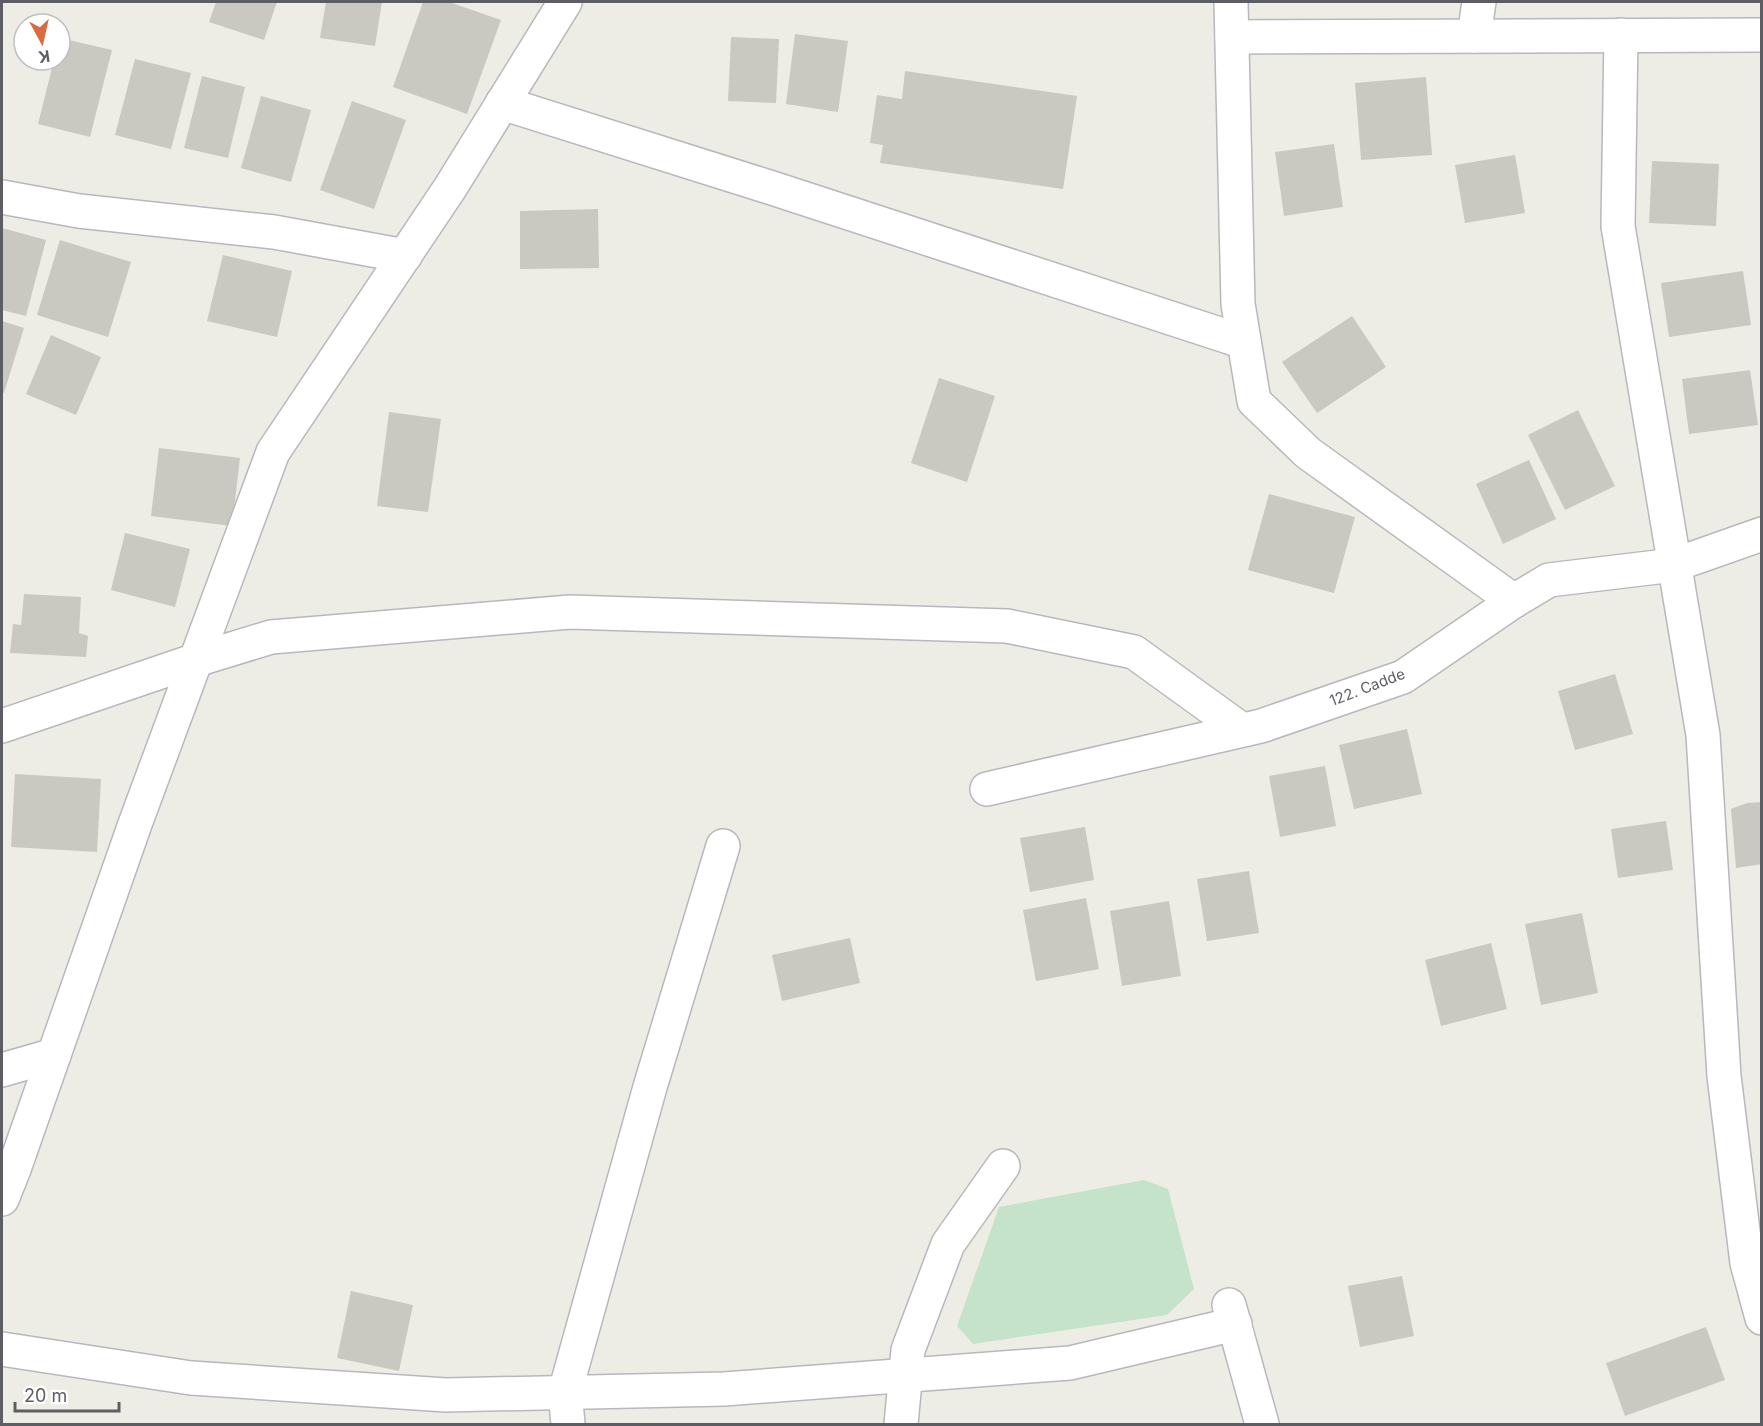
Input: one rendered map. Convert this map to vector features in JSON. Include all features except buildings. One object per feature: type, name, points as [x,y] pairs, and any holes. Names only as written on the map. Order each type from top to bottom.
[{"type":"street","points":[[2,1199],[135,824],[273,452],[450,188],[565,2]]},
{"type":"street","points":[[1231,2],[1238,304],[1254,401],[1308,453],[1514,601]]},
{"type":"street","points":[[1474,36],[1479,2]]},
{"type":"street","points":[[1621,35],[1618,226],[1702,735],[1726,1088],[1748,1263],[1761,1318]]},
{"type":"street","points":[[1232,37],[1761,35]]},
{"type":"street","points":[[502,104],[770,187],[1244,342]]},
{"type":"street","points":[[2,197],[79,211],[274,232],[405,256]]},
{"type":"street","name":"122. Cadde","points":[[987,789],[1261,726],[1403,677],[1514,601],[1549,580],[1674,565],[1761,534]]},
{"type":"street","points":[[2,726],[271,637],[570,612],[1008,626],[1134,652],[1242,730]]},
{"type":"street","points":[[568,1425],[565,1392],[650,1087],[723,846]]},
{"type":"street","points":[[2,1070],[54,1054]]},
{"type":"street","points":[[901,1425],[908,1350],[948,1244],[1003,1166]]},
{"type":"street","points":[[2,1349],[191,1378],[446,1395],[724,1389],[1070,1363],[1232,1314],[1262,1425]]},
{"type":"green space","points":[[1144,1180],[1168,1189],[1194,1289],[1167,1315],[973,1344],[957,1326],[999,1207]]}]
